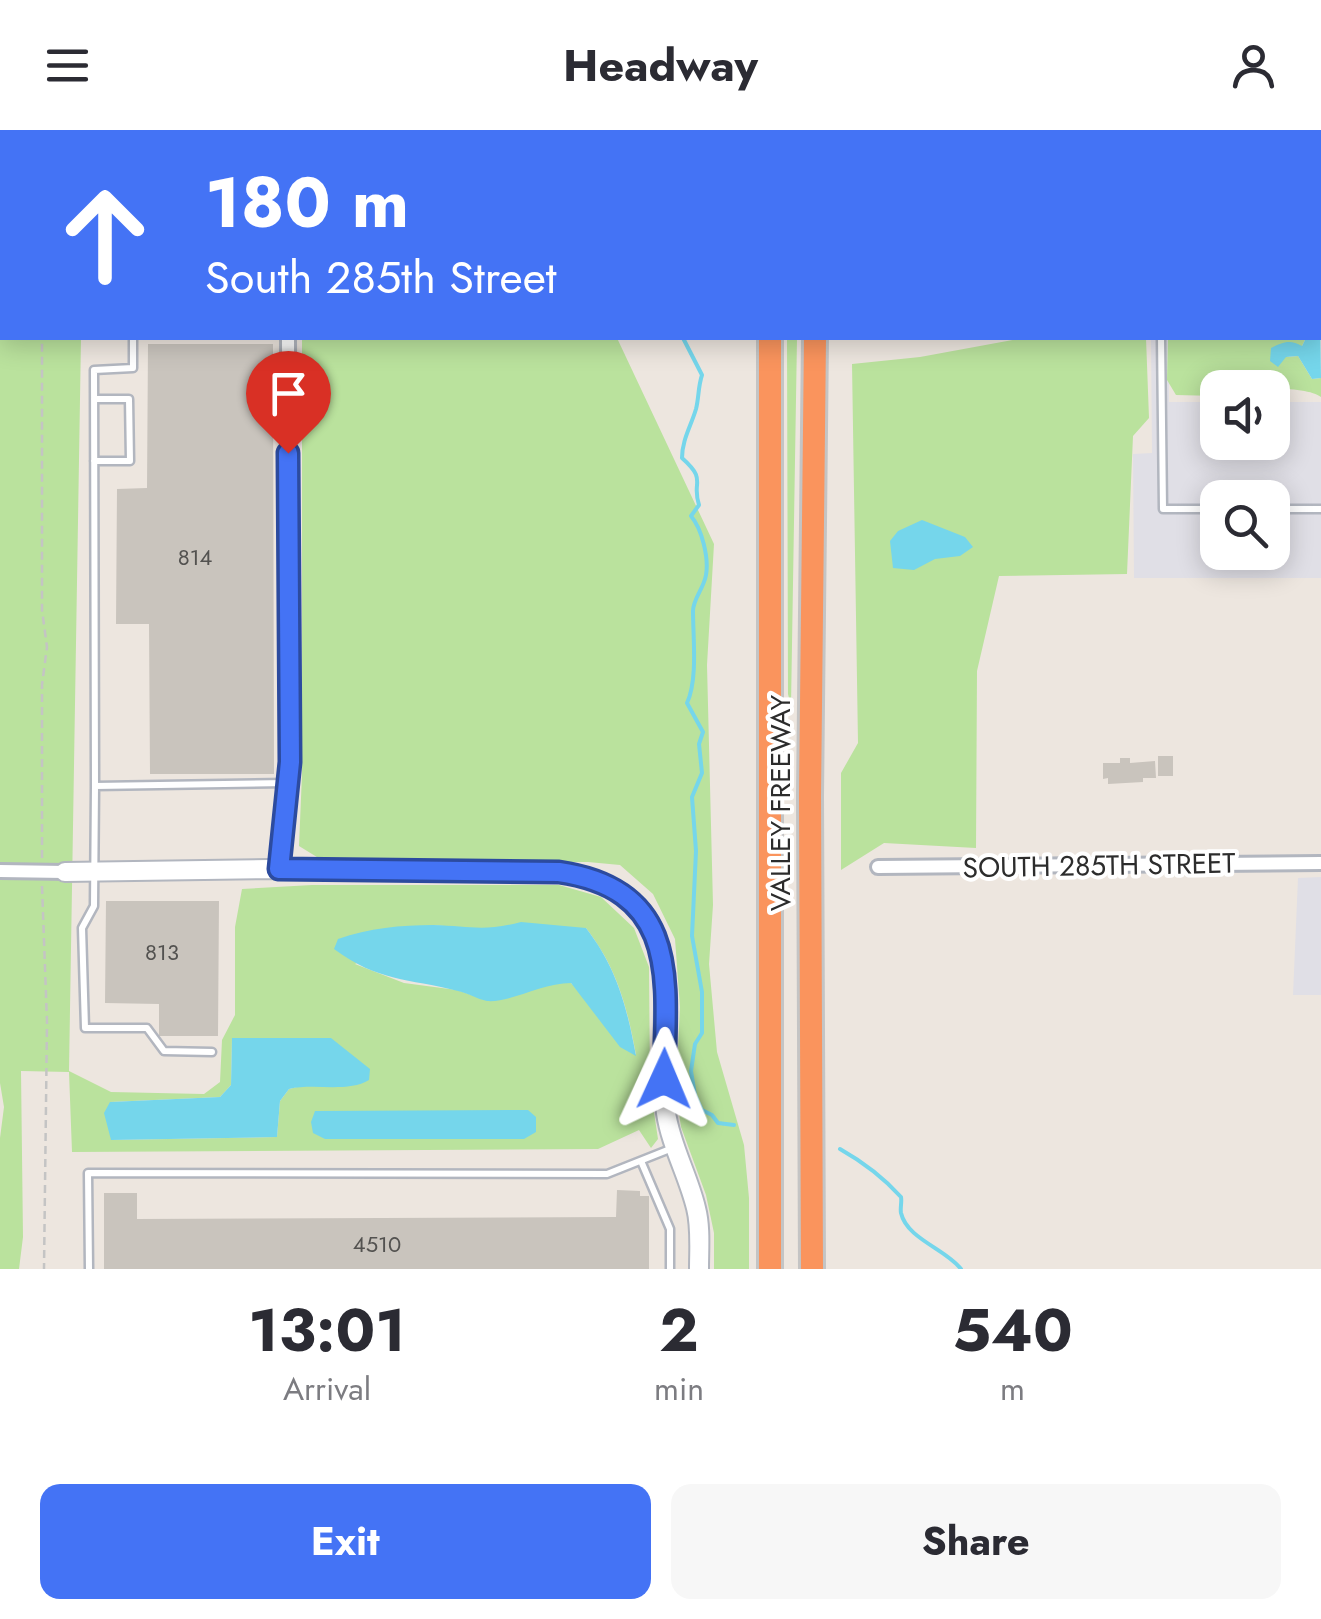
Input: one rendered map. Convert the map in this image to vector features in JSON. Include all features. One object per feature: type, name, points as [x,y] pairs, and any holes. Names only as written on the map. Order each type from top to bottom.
[{"type":"highway","name":"VALLEY FREEWAY","points":[[770,340],[770,1269]]},
{"type":"highway","name":"VALLEY FREEWAY","points":[[812,1269],[810,796],[815,340]]},
{"type":"street","points":[[279,869],[290,762],[288,340]]},
{"type":"street","name":"SOUTH 285TH STREET","points":[[878,867],[1321,863]]},
{"type":"street","points":[[0,871],[559,872],[603,882],[620,891],[648,921],[662,957],[666,983],[664,1106],[674,1148],[696,1206],[699,1269]]},
{"type":"lane","points":[[133,340],[133,368],[94,370],[96,871],[94,906],[82,928],[85,1028],[146,1028],[164,1051],[212,1052]]},
{"type":"lane","points":[[1161,340],[1162,509],[1200,509]]},
{"type":"lane","points":[[94,399],[129,399],[130,461],[94,461]]},
{"type":"lane","points":[[1290,509],[1321,509]]},
{"type":"lane","points":[[96,786],[287,783]]},
{"type":"lane","points":[[89,1269],[88,1172],[607,1174],[674,1148]]},
{"type":"lane","points":[[641,1161],[670,1229],[670,1269]]},
{"type":"path","points":[[42,340],[42,610],[47,647],[42,685],[47,1022],[44,1269]]},
{"type":"shaded area","points":[[1151,340],[1169,340],[1169,402],[1200,402],[1200,460],[1290,460],[1290,402],[1321,402],[1321,578],[1134,578],[1133,454],[1152,453]]},
{"type":"shaded area","points":[[1321,877],[1321,995],[1293,995],[1298,878]]},
{"type":"green space","points":[[0,340],[81,340],[69,1071],[111,1092],[204,1094],[220,1082],[222,1040],[235,1015],[235,927],[242,889],[312,885],[559,885],[601,897],[634,928],[649,967],[650,1086],[658,1139],[651,1148],[639,1130],[598,1149],[72,1152],[69,1072],[21,1071],[23,1237],[19,1269],[0,1269],[0,1138],[4,1107],[0,1083]],"holes":[[[432,925],[491,930],[586,928],[606,958],[619,988],[636,1055],[571,983],[550,983],[489,1001],[457,990],[404,983],[355,964]],[[232,1038],[305,1085],[289,1089],[280,1101],[277,1137],[111,1140],[110,1102],[220,1097],[231,1085]]]},
{"type":"green space","points":[[302,340],[618,340],[714,544],[707,665],[713,905],[709,964],[717,1052],[744,1145],[749,1269],[714,1269],[714,1233],[706,1195],[681,1127],[676,1093],[680,1007],[675,939],[653,894],[620,865],[325,862],[299,846]]},
{"type":"green space","points":[[787,340],[797,340],[791,706]]},
{"type":"green space","points":[[1012,340],[1146,340],[1149,418],[1133,436],[1127,574],[999,576],[977,671],[976,848],[884,843],[841,870],[841,773],[858,743],[852,364],[920,357]]},
{"type":"green space","points":[[1168,340],[1305,340],[1286,357],[1298,356],[1312,379],[1321,378],[1321,397],[1290,389],[1290,370],[1200,370],[1200,396],[1176,395],[1167,380]]},
{"type":"water","points":[[1305,340],[1320,340],[1321,378],[1312,379],[1298,356],[1286,357],[1278,367],[1270,361],[1271,348],[1275,346],[1290,342],[1302,346]]},
{"type":"water","points":[[922,520],[965,537],[973,547],[960,556],[935,559],[914,570],[893,568],[890,541],[898,531]]},
{"type":"water","points":[[521,922],[586,928],[606,958],[619,989],[636,1056],[620,1047],[571,983],[487,1001],[394,978],[365,968],[334,949],[338,939],[385,928],[486,928]]},
{"type":"water","points":[[232,1038],[331,1038],[370,1069],[369,1080],[351,1086],[289,1089],[280,1101],[277,1137],[111,1140],[104,1113],[110,1102],[220,1097],[231,1085]]},
{"type":"water","points":[[528,1110],[536,1117],[536,1132],[524,1139],[325,1139],[313,1133],[311,1122],[315,1111]]},
{"type":"building","points":[[148,344],[273,344],[274,774],[150,774],[149,624],[116,624],[117,489],[147,488]]},
{"type":"building","points":[[1158,756],[1173,756],[1173,776],[1158,776]]},
{"type":"building","points":[[1120,758],[1130,758],[1130,763],[1155,761],[1156,778],[1108,784],[1108,778],[1103,779],[1103,763],[1120,763]]},
{"type":"building","points":[[106,901],[219,901],[218,1036],[159,1036],[159,1004],[105,1003]]},
{"type":"building","points":[[617,1190],[640,1191],[640,1196],[649,1196],[649,1269],[104,1269],[104,1193],[137,1193],[137,1219],[616,1217]]},
{"type":"waterway","points":[[684,340],[702,375],[682,458],[697,477],[699,505],[691,516],[701,536],[707,568],[693,607],[694,670],[687,703],[703,732],[699,744],[702,773],[692,797],[696,851],[692,936],[702,992],[702,1033],[695,1044],[691,1071],[702,1110],[718,1123],[734,1125]]},
{"type":"waterway","points":[[840,1149],[894,1190],[901,1197],[901,1213],[911,1230],[961,1269]]},
{"type":"route","points":[[288,453],[290,762],[279,869],[559,872],[582,875],[620,891],[648,921],[662,957],[666,983],[664,1079]]}]
